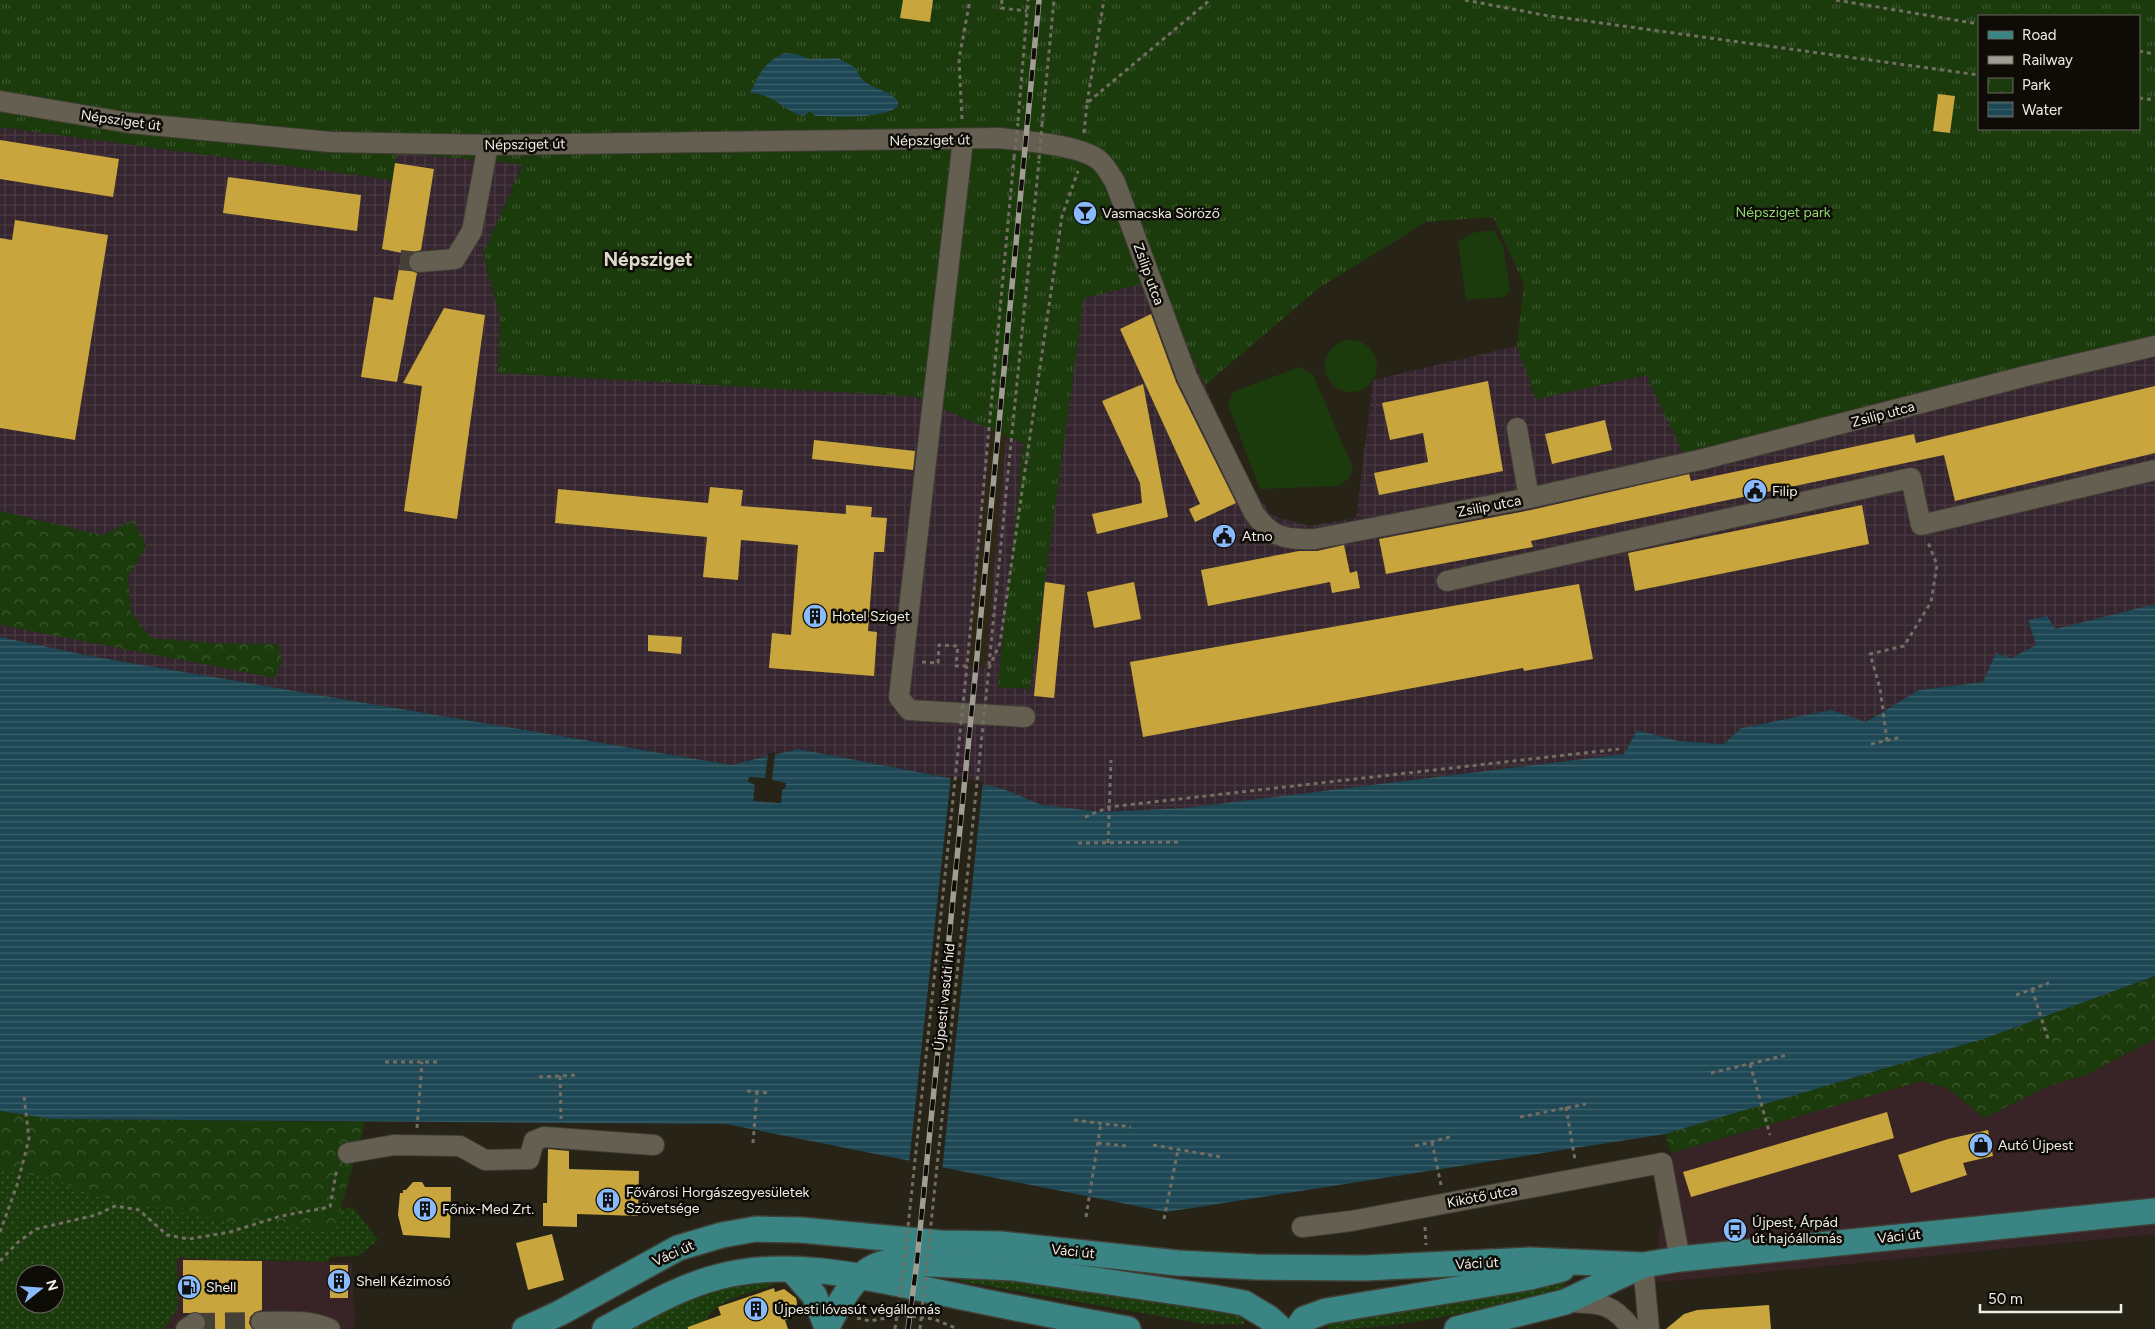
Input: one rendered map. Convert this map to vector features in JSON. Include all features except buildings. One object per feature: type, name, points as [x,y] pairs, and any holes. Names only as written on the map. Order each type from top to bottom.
[{"type":"main road","name":"Váci út","points":[[525,1329],[560,1313],[678,1248],[722,1235],[756,1229],[800,1230],[940,1242],[1001,1244],[1178,1263],[1256,1267],[1364,1268],[1530,1260],[1643,1265],[1680,1259],[2155,1211]]},
{"type":"main road","points":[[940,1242],[1013,1268]]},
{"type":"main road","points":[[829,1323],[844,1296],[861,1277],[878,1264],[891,1262],[1013,1268],[1122,1282],[1244,1303],[1269,1318],[1281,1329]]},
{"type":"main road","points":[[1297,1329],[1304,1320],[1326,1311],[1531,1277],[1589,1262]]},
{"type":"main road","name":"Váci út","points":[[1457,1329],[1565,1302],[1643,1265]]},
{"type":"main road","points":[[1122,1282],[1256,1267]]},
{"type":"main road","points":[[605,1329],[673,1294],[718,1277],[759,1270],[792,1270],[861,1277],[1047,1322],[1128,1329]]},
{"type":"main road","points":[[792,1270],[814,1295],[829,1323]]},
{"type":"street","name":"Népsziget út","points":[[0,101],[130,123],[331,142],[488,145],[963,140],[999,138],[1045,152]]},
{"type":"street","points":[[963,140],[899,697],[910,710],[1026,717]]},
{"type":"street","points":[[419,262],[455,259],[472,231],[488,145]]},
{"type":"street","name":"Zsilip utca","points":[[1045,152],[1089,154],[1101,162],[1115,182],[1187,377],[1254,513],[1267,529],[1290,540],[1315,539],[1529,498],[1704,459],[2026,376],[2155,346]]},
{"type":"street","points":[[1517,428],[1529,498]]},
{"type":"street","points":[[1447,581],[1911,478],[1921,525],[2155,470]]},
{"type":"street","points":[[348,1152],[394,1145],[460,1146],[485,1160],[529,1160],[534,1141],[544,1137],[654,1145]]},
{"type":"street","name":"Kikötő utca","points":[[1302,1227],[1351,1222],[1579,1177],[1662,1163],[1680,1259]]},
{"type":"street","points":[[1643,1265],[1649,1329]]},
{"type":"street","points":[[1565,1302],[1602,1303],[1612,1308],[1622,1326]]},
{"type":"street","points":[[262,1322],[308,1322],[320,1324],[330,1329]]},
{"type":"path","points":[[963,140],[960,58],[970,0]]},
{"type":"path","points":[[1002,0],[1001,8],[1027,11]]},
{"type":"path","points":[[895,1329],[905,1256],[967,666],[1028,0]]},
{"type":"path","name":"Újpesti vasúti híd","points":[[920,1329],[1045,152],[1042,125],[1054,0]]},
{"type":"path","points":[[989,668],[1000,643],[1062,216],[1077,172],[1089,154],[1084,130],[1104,0]]},
{"type":"path","points":[[1087,103],[1210,0]]},
{"type":"path","points":[[1466,0],[1543,15],[1978,76]]},
{"type":"path","points":[[1836,0],[1978,24]]},
{"type":"path","points":[[2140,51],[2155,54]]},
{"type":"path","points":[[2140,98],[2155,100]]},
{"type":"path","points":[[1887,741],[1880,688],[1870,654],[1904,646],[1931,602],[1937,565],[1921,525]]},
{"type":"path","points":[[904,660],[938,664],[939,645],[958,646],[956,666],[967,666]]},
{"type":"path","points":[[1872,744],[1902,737]]},
{"type":"path","points":[[1085,817],[1109,807],[1619,749]]},
{"type":"path","points":[[1108,843],[1111,760]]},
{"type":"path","points":[[1078,843],[1182,842]]},
{"type":"path","points":[[2016,995],[2049,983]]},
{"type":"path","points":[[2032,989],[2049,1042]]},
{"type":"path","points":[[1711,1073],[1787,1055]]},
{"type":"path","points":[[385,1062],[437,1062]]},
{"type":"path","points":[[417,1136],[422,1062]]},
{"type":"path","points":[[1750,1064],[1770,1135]]},
{"type":"path","points":[[539,1077],[578,1075]]},
{"type":"path","points":[[560,1076],[561,1127]]},
{"type":"path","points":[[747,1091],[769,1093]]},
{"type":"path","points":[[753,1143],[757,1092]]},
{"type":"path","points":[[0,1232],[17,1185],[29,1139],[24,1096]]},
{"type":"path","points":[[1520,1117],[1586,1104]]},
{"type":"path","points":[[1566,1107],[1579,1177]]},
{"type":"path","points":[[1074,1120],[1131,1127]]},
{"type":"path","points":[[1086,1217],[1101,1123]]},
{"type":"path","points":[[1415,1146],[1450,1138]]},
{"type":"path","points":[[1432,1142],[1441,1188]]},
{"type":"path","points":[[1098,1143],[1126,1146]]},
{"type":"path","points":[[1152,1145],[1221,1157]]},
{"type":"path","points":[[1164,1219],[1178,1150]]},
{"type":"path","points":[[0,1261],[16,1243],[36,1229],[96,1215],[115,1206],[139,1210],[167,1235],[189,1239],[230,1232],[280,1216],[330,1207],[337,1168],[348,1152]]},
{"type":"path","points":[[1425,1225],[1426,1237]]},
{"type":"path","points":[[829,1323],[870,1321],[902,1315],[934,1319],[958,1329]]},
{"type":"shaded area","points":[[1032,0],[1046,0],[985,668],[968,666]]},
{"type":"shaded area","points":[[0,127],[392,180],[396,153],[523,164],[483,254],[500,317],[498,373],[913,396],[1023,443],[998,687],[1030,689],[1083,298],[1159,279],[1243,473],[1271,515],[1309,526],[1356,518],[1373,380],[1517,346],[1536,399],[1646,375],[2155,346],[2155,604],[2055,629],[2028,621],[2036,645],[2011,658],[1983,682],[1919,690],[1866,722],[1831,710],[1741,728],[1724,744],[1678,741],[1637,730],[1624,754],[1184,808],[1102,812],[1042,805],[1001,788],[798,749],[731,765],[90,656],[0,637]]},
{"type":"shaded area","points":[[2155,1039],[2155,1234],[1652,1283],[1671,1153],[1922,1081],[1947,1088],[1984,1118],[2048,1086],[2086,1075]]},
{"type":"shaded area","points":[[177,1258],[352,1263],[355,1326],[350,1329],[164,1329],[178,1308]]},
{"type":"green space","name":"Népsziget park","points":[[0,0],[2155,0],[2155,346],[1884,414],[1683,453],[1646,375],[1536,399],[1517,346],[1524,284],[1493,217],[1426,222],[1319,288],[1205,385],[1159,280],[1084,298],[1030,689],[998,687],[1023,443],[913,396],[498,373],[500,317],[483,254],[523,164],[397,153],[393,180],[0,127]]},
{"type":"green space","points":[[1493,230],[1503,246],[1510,291],[1504,297],[1468,300],[1465,294],[1458,242],[1472,233]]},
{"type":"green space","points":[[1346,340],[1356,340],[1365,344],[1373,352],[1377,366],[1373,380],[1365,388],[1356,392],[1346,392],[1337,388],[1329,380],[1325,371],[1325,361],[1329,352],[1337,344]]},
{"type":"green space","points":[[1299,367],[1313,375],[1353,468],[1349,478],[1339,486],[1260,489],[1228,405],[1233,392]]},
{"type":"green space","points":[[0,511],[102,535],[134,520],[146,545],[128,578],[131,612],[151,638],[216,643],[278,644],[282,660],[275,678],[0,625]]},
{"type":"green space","points":[[2155,976],[2155,1039],[2086,1075],[2048,1086],[1984,1118],[1947,1088],[1922,1081],[1671,1153],[1665,1134],[1986,1038]]},
{"type":"green space","points":[[0,1111],[53,1119],[365,1122],[335,1230],[227,1222],[92,1194],[50,1178],[0,1170]]},
{"type":"green space","points":[[30,1161],[273,1225],[353,1207],[378,1240],[358,1256],[330,1257],[328,1262],[177,1258],[178,1308],[164,1329],[0,1329],[0,1170],[26,1174]]},
{"type":"green space","points":[[764,1275],[773,1285],[742,1295],[720,1305],[712,1311],[707,1319],[705,1329],[619,1329],[677,1302]]},
{"type":"green space","points":[[960,1276],[1060,1281],[1238,1310],[1245,1317],[1244,1324],[1204,1324],[960,1281],[957,1278]]},
{"type":"green space","points":[[1561,1281],[1565,1284],[1562,1288],[1447,1316],[1388,1325],[1329,1329],[1328,1322]]},
{"type":"water","points":[[784,53],[796,54],[809,59],[838,58],[856,68],[863,80],[893,96],[898,101],[898,107],[868,116],[815,116],[810,111],[804,116],[766,96],[750,93],[767,65]]},
{"type":"water","points":[[2155,604],[2155,976],[1986,1038],[1665,1134],[1166,1212],[726,1124],[53,1119],[0,1111],[0,637],[90,656],[731,765],[798,749],[1001,788],[1042,805],[1102,812],[1184,808],[1624,754],[1637,730],[1678,741],[1724,744],[1741,728],[1831,710],[1866,722],[1919,690],[1983,682],[1996,653],[2011,658],[2036,645],[2028,620],[2047,616],[2055,629]]},
{"type":"pier","points":[[775,752],[772,780],[786,783],[785,788],[782,790],[781,803],[753,801],[755,785],[748,782],[749,777],[765,778],[768,754]]},
{"type":"pier","points":[[951,776],[983,782],[942,1171],[909,1164]]},
{"type":"tunnel","points":[[400,260],[419,262]]},
{"type":"tunnel","points":[[195,1323],[261,1322]]},
{"type":"railway","points":[[908,1329],[917,1261],[976,667],[1039,0]]},
{"type":"place","name":"Vasmacska Söröző","points":[[1085,213]]},
{"type":"place","name":"Filip","points":[[1755,491]]},
{"type":"place","name":"Atno","points":[[1224,536]]},
{"type":"place","name":"Hotel Sziget","points":[[815,616]]},
{"type":"place","name":"Autó Újpest","points":[[1981,1145]]},
{"type":"place","name":"Fővárosi Horgászegyesületek Szövetsége","points":[[608,1200]]},
{"type":"place","name":"Főnix-Med Zrt.","points":[[425,1209]]},
{"type":"place","name":"Újpest, Árpád út hajóállomás","points":[[1735,1230]]},
{"type":"place","name":"Shell Kézimosó","points":[[339,1281]]},
{"type":"place","name":"Shell","points":[[189,1287]]},
{"type":"place","name":"Újpesti lóvasút végállomás","points":[[756,1309]]},
{"type":"district","name":"Népsziget","points":[[648,259]]}]
